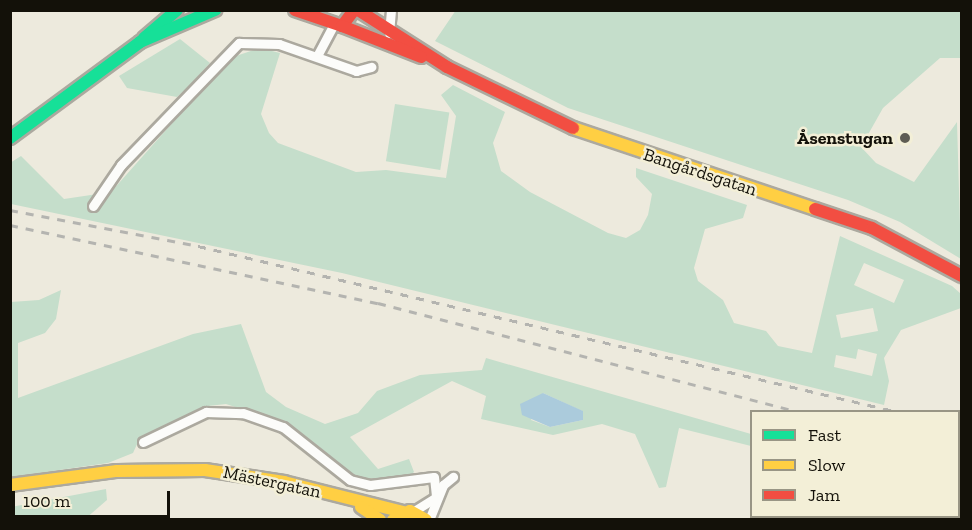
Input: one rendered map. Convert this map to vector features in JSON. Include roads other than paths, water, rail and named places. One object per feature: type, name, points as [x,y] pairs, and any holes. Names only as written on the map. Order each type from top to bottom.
[{"type":"main road","points":[[10,138],[140,42],[177,10]]},
{"type":"main road","points":[[140,42],[215,10]]},
{"type":"main road","name":"Bangårdsgatan","points":[[295,10],[331,21],[447,67]]},
{"type":"main road","points":[[331,21],[356,10]]},
{"type":"main road","name":"Bangårdsgatan","points":[[356,10],[389,33],[447,67],[586,135],[872,228],[959,276]]},
{"type":"main road","name":"Mästergatan","points":[[10,485],[117,471],[205,470],[284,482],[352,502],[428,519]]},
{"type":"main road","name":"Mästergatan","points":[[352,502],[380,519]]},
{"type":"street","points":[[389,33],[391,10]]},
{"type":"street","points":[[316,56],[331,21]]},
{"type":"street","points":[[93,206],[122,165],[229,49],[259,41],[316,56],[356,71],[371,67]]},
{"type":"street","points":[[143,442],[206,412],[243,413],[283,426],[350,480],[370,485],[434,477],[436,497]]},
{"type":"street","points":[[428,519],[436,497],[453,477]]},
{"type":"street","points":[[403,514],[436,497]]},
{"type":"water","points":[[543,393],[583,411],[583,420],[550,427],[522,415],[520,404]]},
{"type":"railway","points":[[10,210],[198,246],[890,410]]},
{"type":"railway","points":[[10,225],[378,303],[791,410]]},
{"type":"place","name":"Åsenstugan","points":[[905,138]]}]
